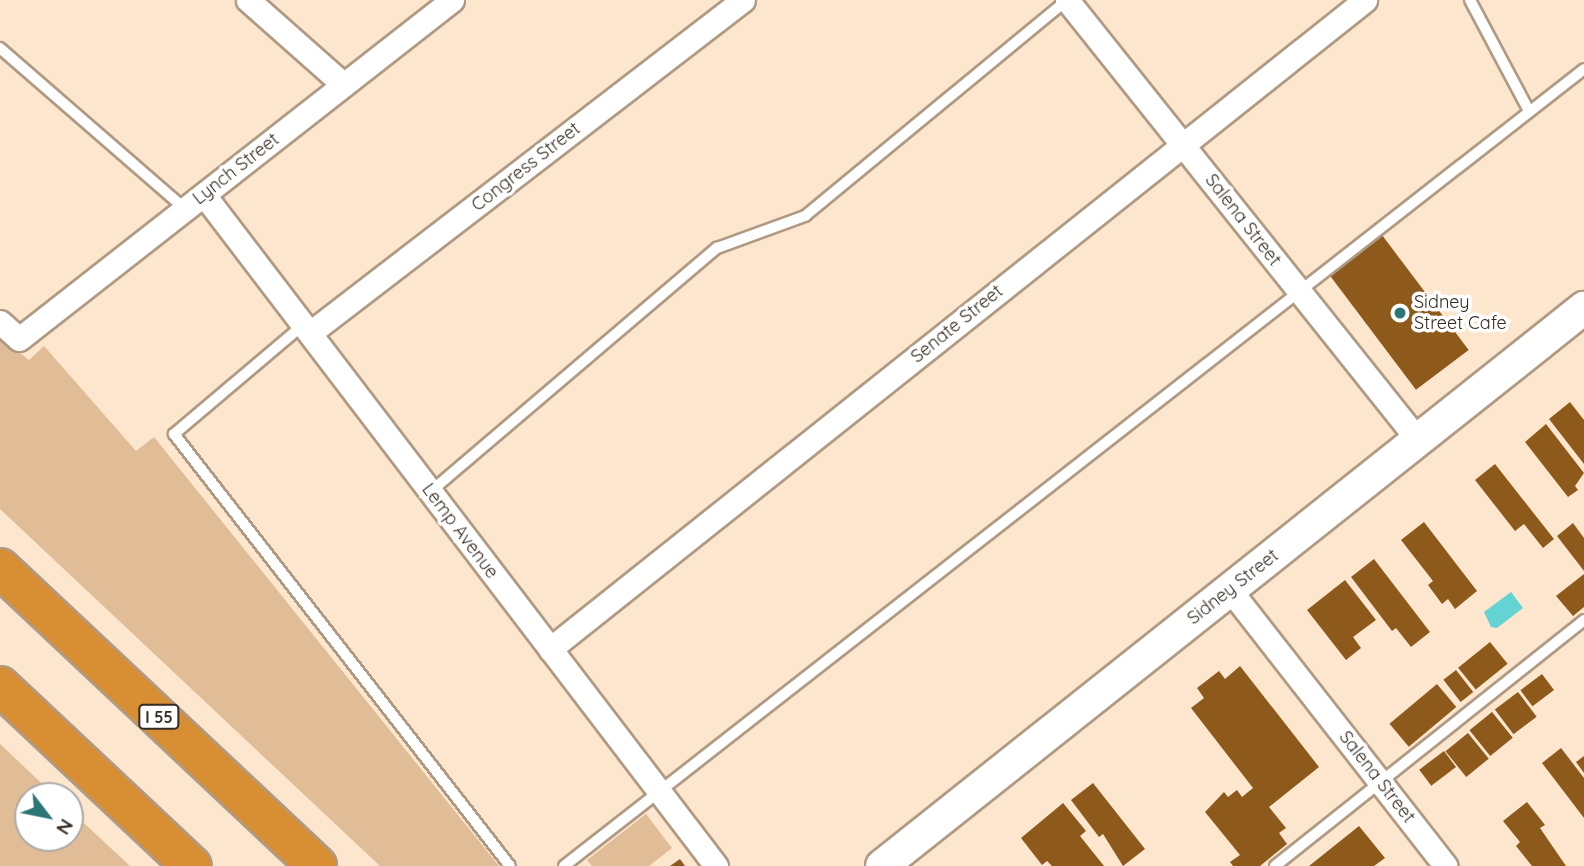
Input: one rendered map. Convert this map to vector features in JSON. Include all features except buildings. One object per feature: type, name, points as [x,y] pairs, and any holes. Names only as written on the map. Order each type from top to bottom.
[{"type":"highway","name":"I 55","points":[[0,568],[317,866]]},
{"type":"highway","points":[[0,687],[192,866]]},
{"type":"street","points":[[248,0],[343,84]]},
{"type":"street","name":"Lynch Street","points":[[0,322],[19,339],[453,0]]},
{"type":"street","name":"Congress Street","points":[[306,329],[743,0]]},
{"type":"street","name":"Salena Street","points":[[1067,0],[1418,440]]},
{"type":"street","name":"Senate Street","points":[[550,649],[1365,0]]},
{"type":"street","name":"Lemp Avenue","points":[[204,195],[716,866]]},
{"type":"street","name":"Sidney Street","points":[[882,866],[1584,308]]},
{"type":"street","name":"Salena Street","points":[[1230,590],[1446,866]]},
{"type":"lane","points":[[430,492],[717,248],[805,216],[1067,0]]},
{"type":"lane","points":[[1470,0],[1529,111]]},
{"type":"lane","points":[[0,48],[185,209]]},
{"type":"lane","points":[[564,866],[1584,69]]},
{"type":"lane","points":[[306,329],[174,434],[510,866]]},
{"type":"lane","points":[[1275,866],[1584,620]]},
{"type":"shaded area","points":[[0,337],[29,360],[44,346],[136,451],[154,437],[499,866],[380,866],[0,509]]},
{"type":"shaded area","points":[[0,744],[40,782],[14,782],[14,852],[84,852],[84,823],[130,866],[0,866]]},
{"type":"shaded area","points":[[646,814],[672,848],[649,866],[592,866],[587,860]]},
{"type":"water","points":[[1511,592],[1523,608],[1497,628],[1491,627],[1484,612]]},
{"type":"place","name":"Sidney Street Cafe","points":[[1400,313]]}]
